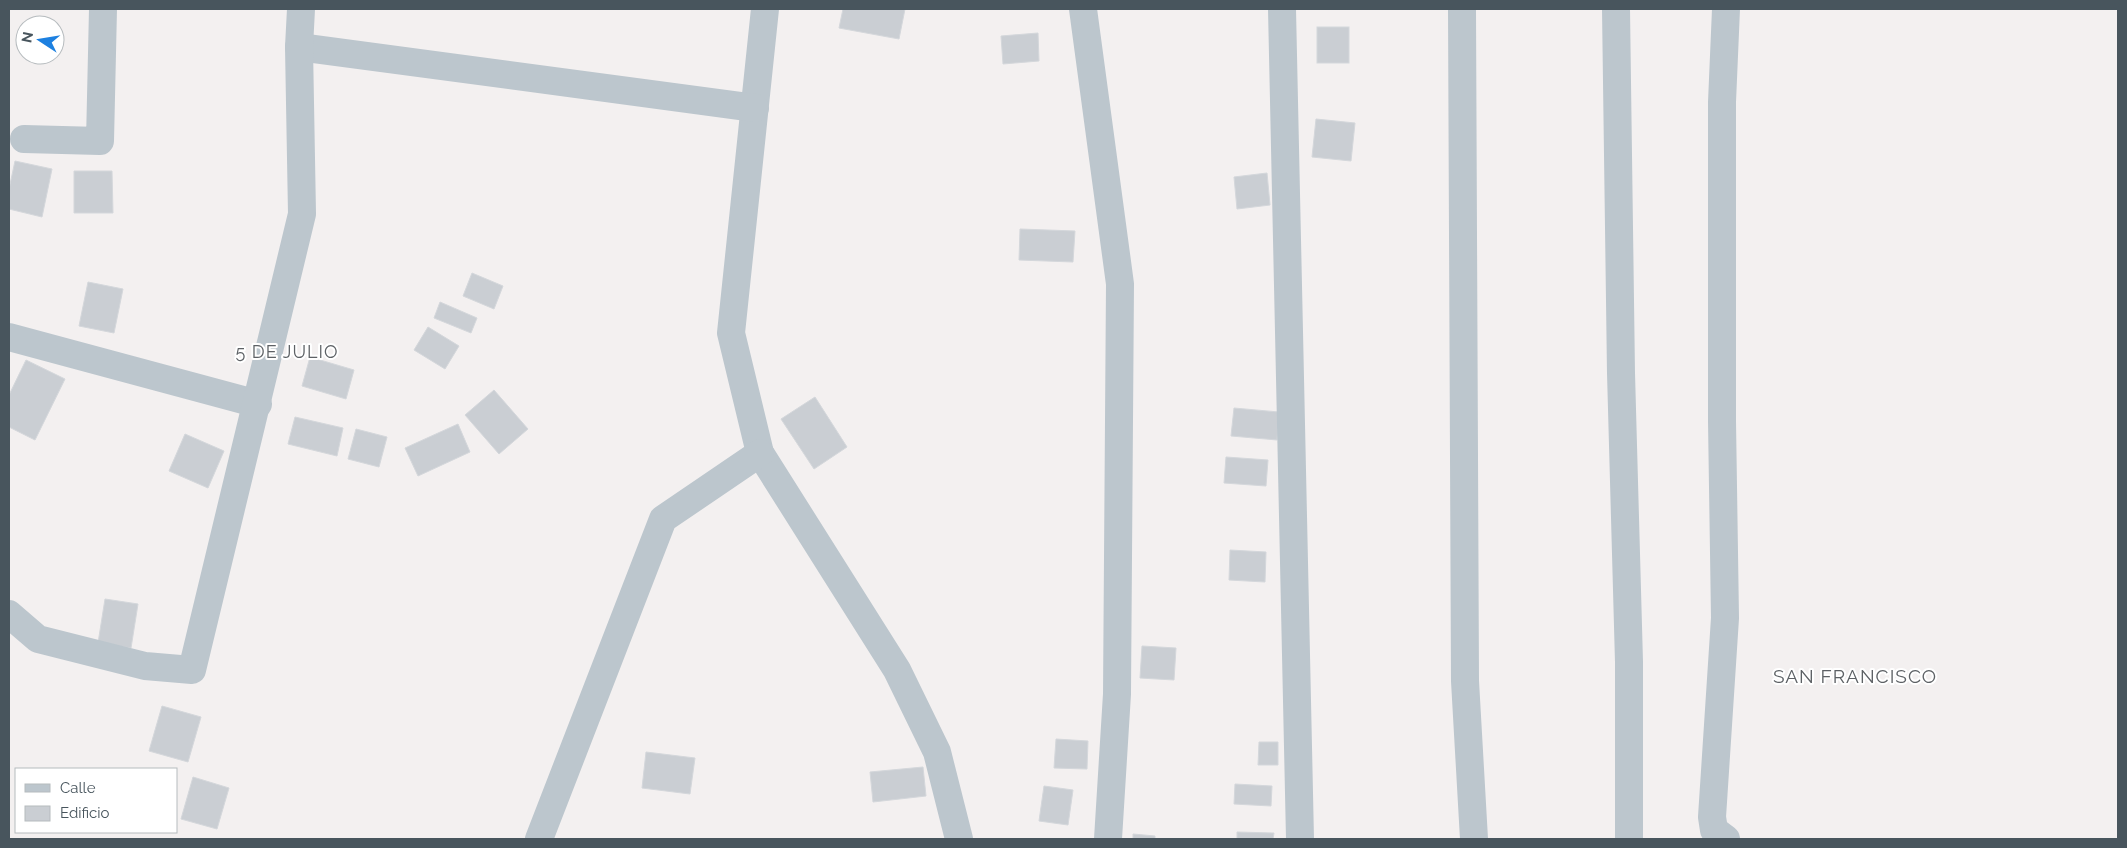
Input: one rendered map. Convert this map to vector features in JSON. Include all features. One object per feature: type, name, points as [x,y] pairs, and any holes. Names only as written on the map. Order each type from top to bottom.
[{"type":"street","points":[[24,139],[100,141],[104,9]]},
{"type":"street","points":[[9,614],[38,639],[145,666],[192,670],[258,404],[302,214],[299,47],[301,9]]},
{"type":"street","points":[[765,9],[732,333],[760,453],[897,670],[936,752],[959,839]]},
{"type":"street","points":[[1083,9],[1120,284],[1117,694],[1108,839]]},
{"type":"street","points":[[1282,9],[1300,839]]},
{"type":"street","points":[[1462,9],[1465,681],[1474,839]]},
{"type":"street","points":[[1616,9],[1621,373],[1629,662],[1629,839]]},
{"type":"street","points":[[1726,9],[1722,102],[1722,421],[1726,618],[1712,817],[1714,830],[1726,839]]},
{"type":"street","points":[[299,47],[755,108]]},
{"type":"street","points":[[9,337],[258,404]]},
{"type":"street","points":[[539,839],[663,519],[760,453]]},
{"type":"building","points":[[843,9],[905,9],[899,39],[839,28]]},
{"type":"building","points":[[1317,27],[1349,27],[1349,63],[1317,63]]},
{"type":"building","points":[[1038,33],[1039,61],[1003,64],[1001,36]]},
{"type":"building","points":[[1316,119],[1355,123],[1351,161],[1312,157]]},
{"type":"building","points":[[15,161],[52,169],[42,217],[9,209],[9,189]]},
{"type":"building","points":[[74,171],[112,171],[113,213],[74,213]]},
{"type":"building","points":[[1267,173],[1270,205],[1237,209],[1234,177]]},
{"type":"building","points":[[1020,229],[1075,231],[1073,262],[1019,260]]},
{"type":"building","points":[[472,273],[503,286],[494,309],[463,296]]},
{"type":"building","points":[[88,282],[123,289],[114,333],[79,326]]},
{"type":"building","points":[[440,302],[477,318],[471,333],[434,318]]},
{"type":"building","points":[[428,327],[459,346],[445,369],[414,350]]},
{"type":"building","points":[[310,357],[354,370],[346,399],[302,386]]},
{"type":"building","points":[[26,360],[65,379],[35,440],[9,427],[9,395]]},
{"type":"building","points":[[494,390],[528,429],[499,454],[465,415]]},
{"type":"building","points":[[815,397],[847,447],[814,469],[781,419]]},
{"type":"building","points":[[1234,408],[1279,412],[1277,440],[1231,436]]},
{"type":"building","points":[[295,417],[343,428],[337,456],[288,444]]},
{"type":"building","points":[[458,424],[470,452],[418,476],[405,448]]},
{"type":"building","points":[[356,429],[387,437],[379,467],[348,459]]},
{"type":"building","points":[[185,434],[224,451],[208,488],[169,471]]},
{"type":"building","points":[[1226,457],[1268,460],[1266,486],[1224,483]]},
{"type":"building","points":[[1230,550],[1266,552],[1265,582],[1229,580]]},
{"type":"building","points":[[105,599],[138,604],[131,648],[98,643]]},
{"type":"building","points":[[1142,646],[1176,648],[1174,680],[1140,678]]},
{"type":"building","points":[[162,706],[201,717],[188,762],[149,751]]},
{"type":"building","points":[[1056,739],[1088,741],[1087,769],[1054,768]]},
{"type":"building","points":[[1259,742],[1278,742],[1278,765],[1258,765]]},
{"type":"building","points":[[646,752],[695,758],[690,794],[642,788]]},
{"type":"building","points":[[923,767],[926,796],[873,802],[870,772]]},
{"type":"building","points":[[193,777],[229,788],[217,829],[181,819]]},
{"type":"building","points":[[1235,784],[1272,786],[1271,806],[1234,804]]},
{"type":"building","points":[[1044,786],[1073,790],[1068,825],[1039,821]]},
{"type":"building","points":[[1237,832],[1274,833],[1273,839],[1237,839]]},
{"type":"building","points":[[1133,834],[1155,836],[1155,839],[1133,839]]},
{"type":"district","name":"5 DE JULIO","points":[[287,352]]},
{"type":"district","name":"SAN FRANCISCO","points":[[1855,676]]}]
